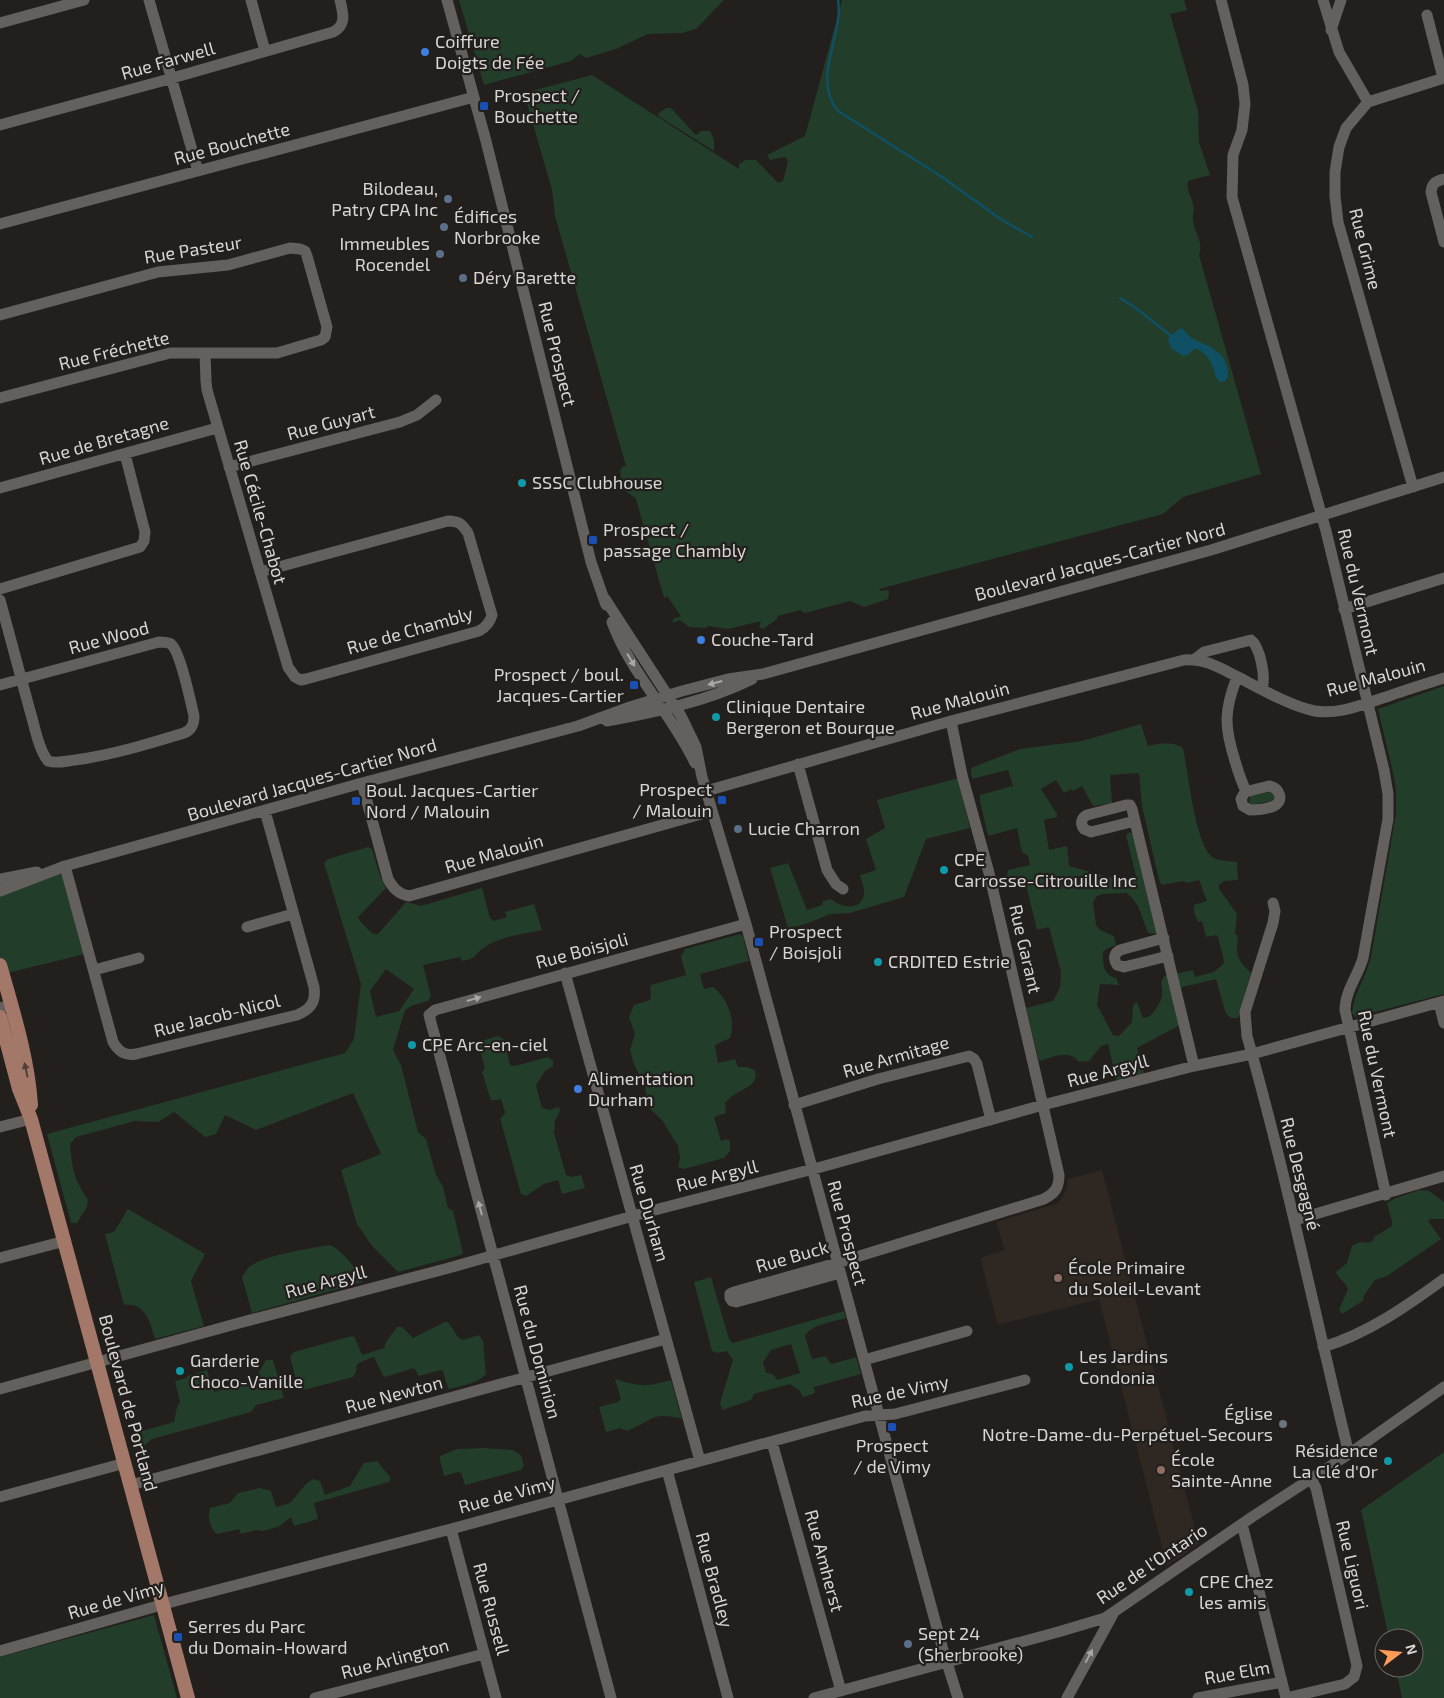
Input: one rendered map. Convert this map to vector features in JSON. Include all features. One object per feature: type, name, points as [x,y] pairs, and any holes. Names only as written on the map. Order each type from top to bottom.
[{"type":"main road","name":"Boulevard de Portland","points":[[0,965],[5,1006],[30,1087],[32,1119]]},
{"type":"main road","name":"Boulevard de Portland","points":[[0,1017],[20,1089],[32,1119],[188,1698]]},
{"type":"street","points":[[0,23],[84,0]]},
{"type":"street","points":[[149,0],[198,172]]},
{"type":"street","points":[[251,0],[265,51]]},
{"type":"street","name":"Rue Farwell","points":[[0,125],[333,32],[339,29],[342,24],[340,0]]},
{"type":"street","name":"Rue Prospect","points":[[447,0],[474,97],[591,562],[605,599],[665,702],[702,777],[746,924],[838,1268],[946,1662],[958,1698]]},
{"type":"street","name":"Rue du Vermont","points":[[1222,0],[1243,85],[1245,104],[1242,130],[1233,155],[1232,197],[1321,516],[1384,770],[1389,806],[1363,958],[1345,1003],[1348,1028],[1386,1194]]},
{"type":"street","points":[[1322,0],[1339,52],[1368,102],[1444,78],[1427,15]]},
{"type":"street","points":[[1331,30],[1342,0]]},
{"type":"street","name":"Rue Bouchette","points":[[0,224],[474,97]]},
{"type":"street","name":"Rue Grime","points":[[1368,102],[1346,128],[1339,147],[1335,172],[1338,222],[1413,487]]},
{"type":"street","points":[[1444,179],[1434,183],[1431,192],[1444,242]]},
{"type":"street","name":"Rue Pasteur","points":[[0,315],[158,272],[228,264],[296,248],[304,251],[307,256],[326,320],[325,337]]},
{"type":"street","name":"Rue Fréchette","points":[[0,398],[162,354],[179,352],[277,353],[317,342],[325,337]]},
{"type":"street","name":"Rue Cécile-Chabot","points":[[205,353],[206,381],[217,428],[288,667],[295,677]]},
{"type":"street","name":"Rue Guyart","points":[[229,467],[400,422],[417,415],[436,400]]},
{"type":"street","name":"Rue de Bretagne","points":[[0,488],[217,428]]},
{"type":"street","points":[[0,589],[140,547],[144,541],[145,532],[125,454]]},
{"type":"street","name":"Boulevard Jacques-Cartier Nord","points":[[0,890],[60,868],[362,783],[578,726],[630,707],[665,702],[728,679],[763,674],[1211,550],[1444,477]]},
{"type":"street","name":"Rue de Chambly","points":[[260,572],[448,521],[456,521],[463,525],[468,533],[492,615],[486,627],[479,631],[306,679],[301,680],[295,677]]},
{"type":"street","points":[[1344,609],[1444,578]]},
{"type":"street","points":[[0,600],[22,679]]},
{"type":"street","name":"Rue Malouin","points":[[1195,659],[1204,652],[1251,640],[1256,644],[1264,677],[1262,688]]},
{"type":"street","name":"Rue Wood","points":[[0,685],[22,679],[159,642],[165,642],[170,644],[177,653],[194,722],[189,731],[184,733],[108,755],[58,762],[48,761],[41,750],[22,679]]},
{"type":"street","name":"Rue Malouin","points":[[706,791],[798,764],[1178,661],[1195,659],[1212,664],[1304,708],[1316,711],[1339,710],[1367,703],[1444,678]]},
{"type":"street","points":[[1237,677],[1227,711],[1226,726],[1229,742],[1246,791]]},
{"type":"street","name":"Rue Garant","points":[[951,722],[962,775],[989,874],[1059,1175],[1059,1185]]},
{"type":"street","points":[[798,764],[827,870],[836,884],[844,889]]},
{"type":"street","name":"Rue Malouin","points":[[362,783],[388,879],[396,891],[402,895],[409,896],[712,811]]},
{"type":"street","name":"Rue Jacob-Nicol","points":[[60,868],[94,970],[113,1042],[120,1051],[128,1055],[136,1054],[297,1015],[308,1010],[311,1006],[315,995],[314,987],[265,811]]},
{"type":"street","points":[[1135,821],[1194,1066]]},
{"type":"street","name":"Boulevard Jacques-Cartier Nord","points":[[0,879],[60,868]]},
{"type":"street","name":"Rue Desgagné","points":[[1273,903],[1275,911],[1246,1012],[1247,1036],[1295,1220],[1349,1454]]},
{"type":"street","points":[[247,927],[293,914]]},
{"type":"street","name":"Rue Boisjoli","points":[[429,1015],[435,1010],[746,924]]},
{"type":"street","points":[[1164,938],[1120,950],[1115,954],[1114,960],[1119,966],[1124,967],[1168,956]]},
{"type":"street","points":[[94,970],[139,958]]},
{"type":"street","name":"Rue Durham","points":[[564,974],[700,1461]]},
{"type":"street","points":[[1441,1002],[1444,1023]]},
{"type":"street","name":"Rue Argyll","points":[[0,1390],[632,1216],[812,1170],[1194,1066],[1252,1054],[1441,1002]]},
{"type":"street","name":"Rue du Dominion","points":[[429,1015],[611,1698]]},
{"type":"street","name":"Rue Armitage","points":[[794,1105],[878,1079],[969,1056],[977,1064],[991,1120]]},
{"type":"street","points":[[0,1127],[32,1119]]},
{"type":"street","points":[[1295,1220],[1444,1176]]},
{"type":"street","name":"Rue Buck","points":[[838,1268],[734,1292],[730,1294],[730,1298],[736,1302],[838,1268],[1044,1199],[1053,1194],[1059,1185]]},
{"type":"street","points":[[0,1258],[64,1241]]},
{"type":"street","points":[[1323,1347],[1351,1337],[1412,1302],[1444,1280]]},
{"type":"street","points":[[864,1360],[967,1331]]},
{"type":"street","name":"Rue Newton","points":[[130,1485],[666,1339]]},
{"type":"street","name":"Rue de Vimy","points":[[0,1651],[163,1605],[865,1416],[895,1414],[1025,1380]]},
{"type":"street","name":"Rue de l'Ontario","points":[[814,1698],[1066,1630],[1098,1621],[1113,1614],[1242,1524],[1349,1454],[1444,1387]]},
{"type":"street","name":"Rue Amherst","points":[[772,1442],[841,1690]]},
{"type":"street","points":[[0,1497],[125,1463]]},
{"type":"street","name":"Rue Bradley","points":[[667,1470],[728,1698]]},
{"type":"street","name":"Rue Liguori","points":[[1286,1698],[1345,1684],[1354,1677],[1357,1666],[1316,1488],[1311,1479]]},
{"type":"street","points":[[1242,1524],[1286,1698]]},
{"type":"street","name":"Rue Russell","points":[[451,1529],[496,1698]]},
{"type":"street","points":[[1067,1698],[1113,1614]]},
{"type":"street","name":"Rue Arlington","points":[[314,1698],[484,1654]]},
{"type":"street","name":"Rue Elm","points":[[1204,1697],[1282,1682]]},
{"type":"shaded area","name":"École Primaire du Soleil-Levant","points":[[1102,1170],[1199,1544],[1167,1566],[1099,1299],[998,1325],[980,1258],[1005,1250],[996,1222],[1059,1203],[1067,1187],[1068,1179]]},
{"type":"green space","points":[[459,0],[724,0],[696,29],[682,33],[648,34],[616,49],[586,58],[580,54],[571,61],[484,85]]},
{"type":"green space","points":[[842,0],[1184,0],[1187,10],[1170,14],[1198,111],[1199,142],[1210,175],[1188,181],[1194,206],[1194,224],[1200,241],[1199,255],[1261,474],[1183,497],[1163,514],[879,589],[881,591],[889,591],[888,599],[864,607],[850,601],[805,613],[800,610],[778,616],[777,619],[763,629],[759,627],[761,621],[728,629],[708,626],[706,628],[689,627],[680,620],[673,623],[673,619],[681,616],[667,596],[664,598],[636,499],[626,491],[620,476],[622,467],[626,466],[555,216],[552,190],[524,93],[592,75],[739,169],[739,164],[746,160],[756,160],[778,183],[783,181],[788,162],[785,157],[770,160],[767,155],[805,136]]},
{"type":"green space","points":[[666,108],[671,108],[696,135],[701,131],[710,131],[714,140],[714,151],[658,116]]},
{"type":"green space","points":[[1444,686],[1444,994],[1356,1017],[1352,1013],[1353,1006],[1371,957],[1396,814],[1394,777],[1378,709]]},
{"type":"green space","points":[[1141,724],[1148,746],[1166,743],[1183,748],[1196,822],[1205,848],[1216,859],[1237,862],[1238,880],[1224,881],[1219,885],[1219,889],[1237,914],[1235,934],[1238,935],[1238,956],[1242,964],[1251,973],[1238,1018],[1231,1018],[1226,1014],[1216,979],[1171,990],[1180,1025],[1137,1048],[1144,1073],[1117,1082],[1108,1044],[1101,1046],[1089,1061],[1079,1062],[1070,1056],[1060,1055],[1039,1061],[1026,1008],[1053,1001],[1060,988],[1061,972],[1049,927],[1037,930],[1026,885],[1009,887],[1006,882],[1008,870],[1030,865],[1028,856],[1022,852],[1017,828],[988,836],[980,795],[1013,786],[1008,770],[972,779],[971,768],[1020,749],[1082,741]],"holes":[[[1139,773],[1142,806],[1159,880],[1162,885],[1199,880],[1207,901],[1194,905],[1194,912],[1198,922],[1202,921],[1206,937],[1217,935],[1224,963],[1214,972],[1195,977],[1193,970],[1164,976],[1161,983],[1162,997],[1156,1008],[1150,1016],[1143,1018],[1137,1002],[1133,1005],[1132,1022],[1119,1036],[1113,1035],[1097,1005],[1100,984],[1119,985],[1116,978],[1106,972],[1103,961],[1103,952],[1116,945],[1114,936],[1100,930],[1096,925],[1093,902],[1097,896],[1102,894],[1127,893],[1138,906],[1148,933],[1156,934],[1134,834],[1130,832],[1126,835],[1136,876],[1119,880],[1069,866],[1067,846],[1049,850],[1044,820],[1057,817],[1057,814],[1041,789],[1056,780],[1064,793],[1082,786],[1093,806],[1112,803],[1110,775]]]},
{"type":"green space","points":[[958,778],[970,828],[926,839],[904,897],[850,913],[830,914],[806,924],[788,928],[770,868],[788,863],[807,910],[823,905],[822,901],[831,899],[841,905],[856,905],[863,897],[864,891],[860,875],[876,870],[866,839],[885,828],[877,800]]},
{"type":"green space","points":[[1269,792],[1274,795],[1274,799],[1271,801],[1252,805],[1249,802],[1250,796]]},
{"type":"green space","points":[[368,847],[372,849],[380,876],[386,888],[358,917],[373,934],[378,934],[406,902],[421,906],[482,888],[490,918],[494,921],[507,917],[505,912],[534,904],[542,930],[498,940],[467,960],[462,961],[460,957],[423,965],[431,996],[428,1001],[411,1006],[405,1010],[393,1050],[401,1065],[418,1132],[426,1139],[436,1175],[443,1187],[448,1208],[453,1211],[463,1253],[398,1272],[372,1246],[357,1224],[341,1170],[381,1154],[353,1093],[256,1130],[225,1115],[216,1134],[205,1137],[174,1112],[158,1122],[135,1121],[76,1137],[70,1144],[73,1167],[77,1180],[88,1200],[87,1207],[77,1223],[71,1223],[47,1134],[345,1053],[354,1039],[361,984],[324,863],[328,859]],"holes":[[[386,969],[414,989],[399,1011],[376,1017],[370,991]]]},
{"type":"green space","points":[[65,866],[89,953],[3,974],[0,965],[0,891]]},
{"type":"green space","points":[[740,934],[743,936],[749,961],[700,974],[704,989],[713,987],[718,992],[727,1004],[731,1017],[732,1031],[730,1038],[715,1045],[718,1063],[735,1059],[738,1067],[747,1067],[755,1070],[756,1075],[750,1086],[725,1103],[726,1113],[714,1117],[721,1141],[726,1139],[730,1141],[730,1151],[724,1158],[684,1169],[678,1167],[680,1158],[678,1146],[662,1120],[650,1109],[645,1087],[634,1064],[630,1050],[635,1034],[629,1017],[634,1005],[650,1000],[651,985],[686,975],[681,957],[685,949]]},
{"type":"green space","points":[[498,1036],[504,1039],[510,1065],[515,1066],[548,1057],[553,1061],[553,1066],[545,1071],[536,1085],[542,1108],[550,1110],[559,1107],[560,1111],[555,1121],[554,1133],[566,1175],[571,1177],[581,1175],[585,1188],[562,1194],[558,1180],[544,1184],[526,1196],[521,1194],[500,1118],[505,1112],[501,1099],[491,1101],[482,1072],[485,1069],[478,1042]]},
{"type":"green space","points":[[1419,1190],[1429,1191],[1444,1202],[1444,1219],[1430,1219],[1428,1221],[1441,1239],[1387,1276],[1375,1280],[1363,1297],[1364,1300],[1342,1314],[1339,1310],[1348,1289],[1336,1272],[1347,1263],[1352,1246],[1360,1242],[1368,1243],[1373,1241],[1374,1237],[1392,1226],[1387,1203]]},
{"type":"green space","points":[[128,1209],[205,1254],[191,1281],[204,1326],[155,1339],[146,1314],[137,1307],[124,1305],[105,1234],[114,1232]]},
{"type":"green space","points":[[330,1245],[340,1251],[349,1261],[363,1282],[252,1313],[242,1277],[251,1266],[259,1261],[278,1255]]},
{"type":"green space","points":[[711,1277],[729,1339],[733,1343],[844,1311],[846,1318],[817,1326],[805,1336],[812,1359],[826,1356],[832,1364],[856,1357],[861,1374],[814,1387],[815,1393],[803,1397],[800,1391],[790,1384],[754,1394],[751,1400],[722,1410],[720,1403],[733,1360],[727,1351],[717,1353],[712,1351],[694,1282]],"holes":[[[791,1344],[800,1373],[777,1380],[773,1374],[766,1373],[763,1362],[771,1350]]]},
{"type":"green space","points":[[448,1322],[458,1337],[463,1340],[479,1335],[483,1341],[486,1374],[478,1380],[448,1389],[443,1371],[441,1370],[419,1376],[414,1368],[385,1377],[374,1357],[357,1364],[353,1377],[304,1390],[298,1387],[290,1357],[294,1352],[352,1336],[355,1338],[362,1355],[384,1348],[397,1327],[402,1327],[413,1338]]},
{"type":"green space","points":[[266,1360],[273,1360],[284,1398],[256,1405],[251,1412],[152,1439],[141,1448],[138,1445],[139,1432],[174,1422],[180,1402],[175,1381],[207,1370],[214,1392],[254,1381]]},
{"type":"green space","points":[[615,1379],[631,1384],[643,1385],[671,1380],[682,1419],[658,1417],[627,1431],[620,1428],[606,1432],[599,1407],[618,1402],[621,1399]]},
{"type":"green space","points":[[457,1449],[512,1450],[521,1455],[524,1466],[521,1470],[465,1485],[461,1473],[458,1472],[444,1476],[440,1456]]},
{"type":"green space","points":[[1444,1452],[1444,1698],[1402,1698],[1398,1678],[1424,1678],[1424,1628],[1387,1628],[1361,1510]]},
{"type":"green space","points":[[377,1461],[391,1478],[389,1482],[314,1503],[318,1519],[294,1526],[291,1517],[278,1527],[241,1534],[239,1529],[217,1534],[211,1526],[210,1508],[230,1503],[238,1493],[260,1488],[271,1491],[276,1507],[290,1503],[306,1484],[313,1479],[320,1481],[325,1495],[350,1486],[364,1463]]},
{"type":"green space","points":[[154,1615],[177,1698],[0,1698],[0,1657]]},
{"type":"water","points":[[1182,328],[1191,338],[1211,347],[1222,356],[1228,372],[1228,377],[1225,381],[1220,382],[1216,378],[1210,360],[1200,351],[1195,348],[1188,355],[1183,356],[1171,348],[1168,339],[1170,334],[1172,335]]},
{"type":"waterway","points":[[838,0],[839,14],[830,57],[827,85],[830,98],[838,111],[942,177],[1002,220],[1032,237]]},
{"type":"waterway","points":[[1120,298],[1170,335]]},
{"type":"place","name":"Coiffure Doigts de Fée","points":[[425,52]]},
{"type":"place","name":"Prospect / Bouchette","points":[[484,106]]},
{"type":"place","name":"Bilodeau, Patry CPA Inc","points":[[448,199]]},
{"type":"place","name":"Édifices Norbrooke","points":[[444,227]]},
{"type":"place","name":"Immeubles Rocendel","points":[[440,254]]},
{"type":"place","name":"Déry Barette","points":[[463,278]]},
{"type":"place","name":"SSSC Clubhouse","points":[[522,483]]},
{"type":"place","name":"Prospect / passage Chambly","points":[[593,540]]},
{"type":"place","name":"Couche-Tard","points":[[701,640]]},
{"type":"place","name":"Prospect / boul. Jacques-Cartier","points":[[634,685]]},
{"type":"place","name":"Clinique Dentaire Bergeron et Bourque","points":[[716,717]]},
{"type":"place","name":"Prospect / Malouin","points":[[722,800]]},
{"type":"place","name":"Boul. Jacques-Cartier Nord / Malouin","points":[[356,801]]},
{"type":"place","name":"Lucie Charron","points":[[738,829]]},
{"type":"place","name":"CPE Carrosse-Citrouille Inc","points":[[944,870]]},
{"type":"place","name":"Prospect / Boisjoli","points":[[759,942]]},
{"type":"place","name":"CRDITED Estrie","points":[[878,962]]},
{"type":"place","name":"CPE Arc-en-ciel","points":[[412,1045]]},
{"type":"place","name":"Alimentation Durham","points":[[578,1089]]},
{"type":"place","name":"École Primaire du Soleil-Levant","points":[[1058,1278]]},
{"type":"place","name":"Les Jardins Condonia","points":[[1069,1367]]},
{"type":"place","name":"Garderie Choco-Vanille","points":[[180,1371]]},
{"type":"place","name":"Église Notre-Dame-du-Perpétuel-Secours","points":[[1283,1424]]},
{"type":"place","name":"Prospect / de Vimy","points":[[892,1427]]},
{"type":"place","name":"Résidence La Clé d'Or","points":[[1388,1461]]},
{"type":"place","name":"École Sainte-Anne","points":[[1161,1470]]},
{"type":"place","name":"CPE Chez les amis","points":[[1189,1592]]},
{"type":"place","name":"Serres du Parc du Domain-Howard","points":[[178,1637]]},
{"type":"place","name":"Sept 24 (Sherbrooke)","points":[[908,1644]]}]
